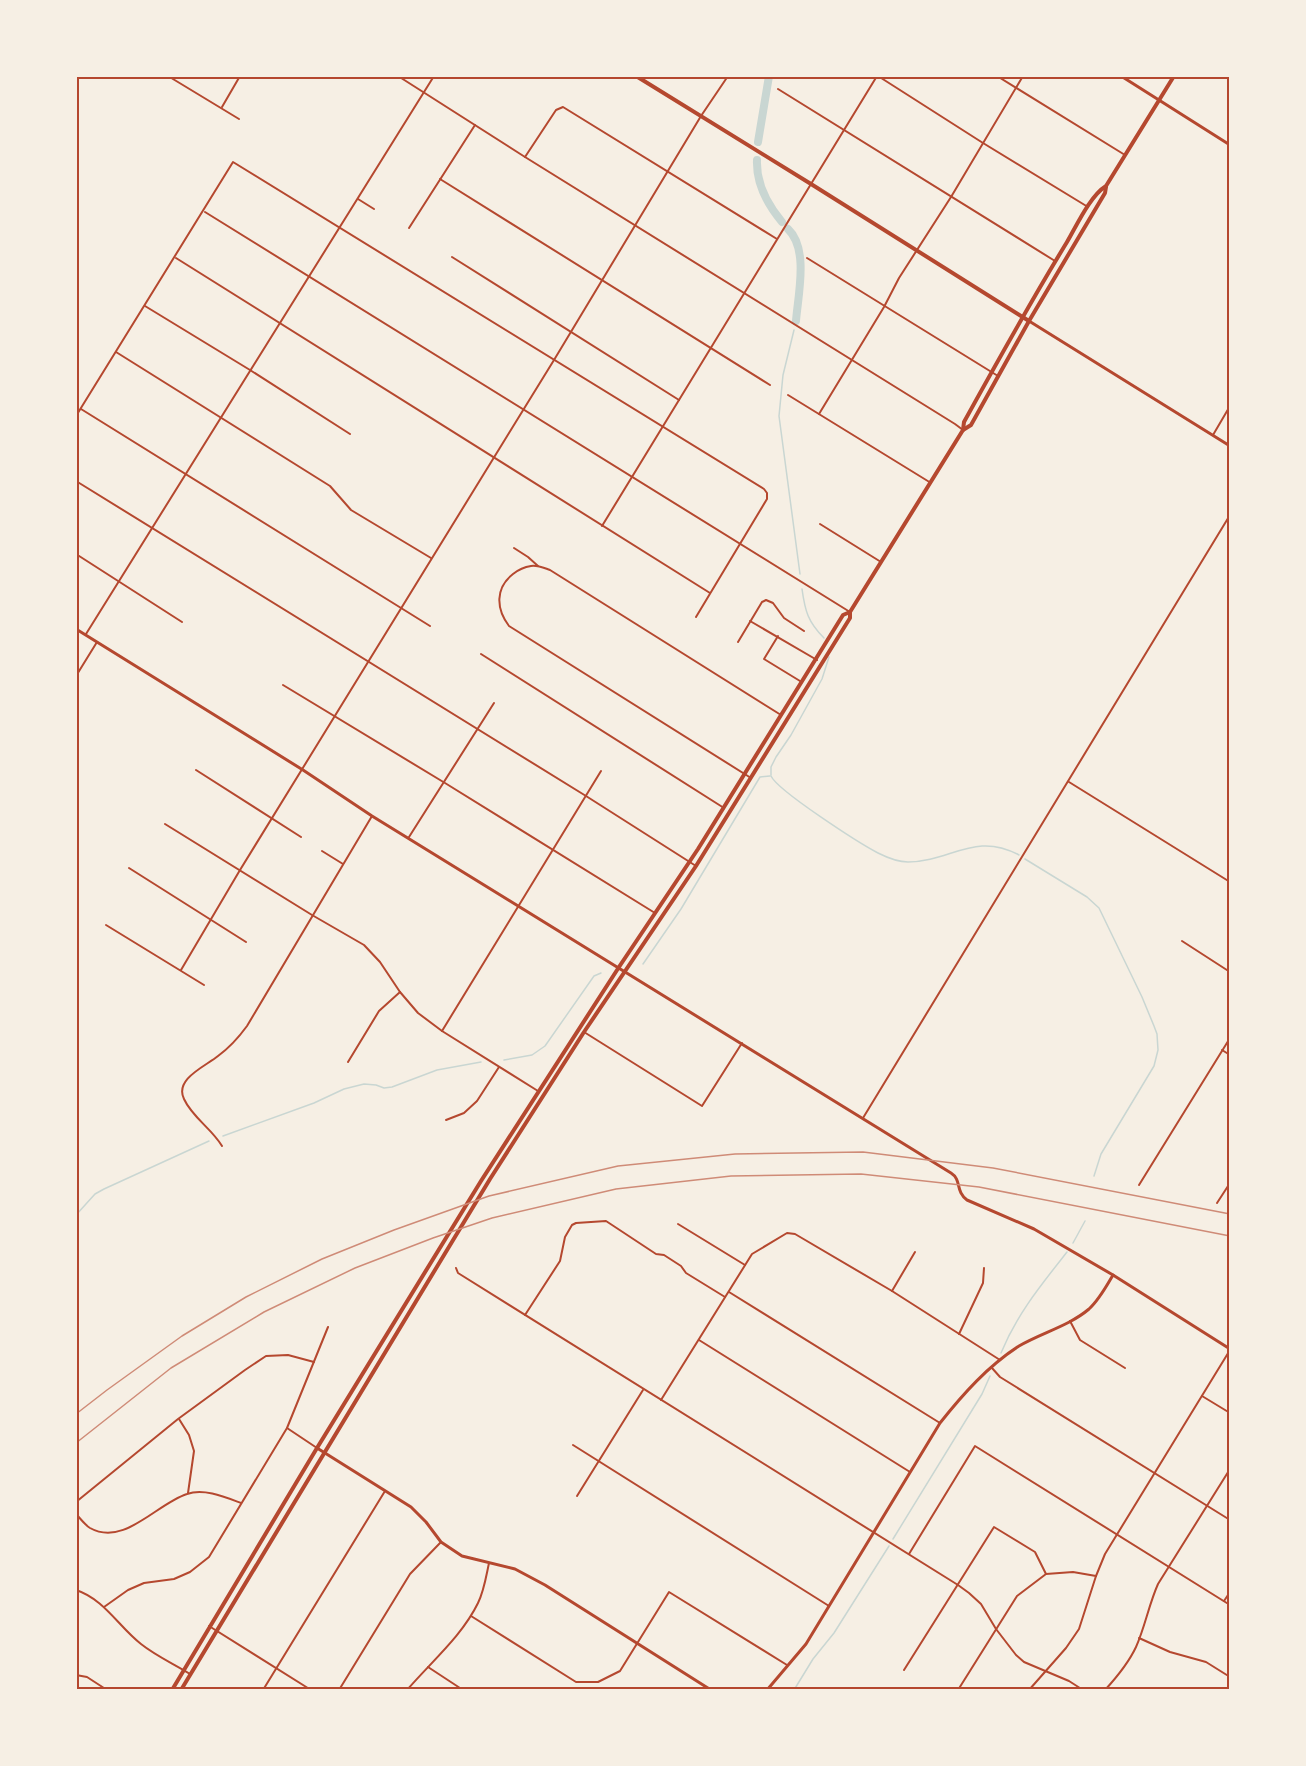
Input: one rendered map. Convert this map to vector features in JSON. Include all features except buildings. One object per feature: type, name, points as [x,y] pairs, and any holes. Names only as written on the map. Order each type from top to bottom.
[{"type":"main road","points":[[636,76],[1029,321]]},
{"type":"main road","points":[[181,1689],[490,1179],[696,866],[850,618],[850,612],[963,430],[970,425],[1105,193],[1106,186],[1174,76]]},
{"type":"main road","points":[[963,430],[964,422],[1022,317],[1088,207],[1099,190],[1106,186]]},
{"type":"main road","points":[[172,1689],[481,1181],[724,808],[843,615],[850,612]]},
{"type":"street","points":[[168,76],[239,119]]},
{"type":"street","points":[[221,109],[240,76]]},
{"type":"street","points":[[398,76],[963,430]]},
{"type":"street","points":[[85,634],[434,76]]},
{"type":"street","points":[[181,970],[701,116],[728,76]]},
{"type":"street","points":[[602,526],[877,76],[1088,207]]},
{"type":"street","points":[[997,76],[1125,155]]},
{"type":"street","points":[[819,414],[1023,76]]},
{"type":"street","points":[[1121,76],[1230,145]]},
{"type":"street","points":[[778,89],[1055,261]]},
{"type":"street","points":[[525,157],[556,110],[563,107],[777,239]]},
{"type":"street","points":[[409,228],[475,125]]},
{"type":"street","points":[[76,416],[233,162],[764,489],[767,499],[696,617]]},
{"type":"street","points":[[440,179],[770,385]]},
{"type":"street","points":[[358,198],[374,209]]},
{"type":"street","points":[[204,211],[850,612]]},
{"type":"street","points":[[453,257],[679,400]]},
{"type":"street","points":[[175,258],[710,593]]},
{"type":"street","points":[[807,258],[998,376]]},
{"type":"street","points":[[145,306],[350,434]]},
{"type":"street","points":[[1029,321],[1230,446]]},
{"type":"street","points":[[116,352],[330,486],[351,510],[431,558]]},
{"type":"street","points":[[788,395],[931,483]]},
{"type":"street","points":[[1213,435],[1230,406]]},
{"type":"street","points":[[81,409],[430,626]]},
{"type":"street","points":[[76,481],[696,866]]},
{"type":"street","points":[[863,1118],[1230,515]]},
{"type":"street","points":[[820,524],[881,562]]},
{"type":"street","points":[[514,548],[538,567]]},
{"type":"street","points":[[76,554],[182,622]]},
{"type":"street","points":[[751,778],[509,626],[499,608],[503,585],[522,569],[531,566],[550,570],[782,715]]},
{"type":"street","points":[[738,642],[762,602],[766,600],[773,603],[784,618],[804,630]]},
{"type":"street","points":[[750,621],[817,660]]},
{"type":"street","points":[[76,629],[303,770],[372,816],[955,1175],[959,1192],[967,1200],[1034,1229],[1113,1275],[1230,1349],[1105,1554],[1079,1629],[1066,1648],[1029,1689]]},
{"type":"street","points":[[778,636],[764,659],[803,682]]},
{"type":"street","points":[[76,676],[97,642]]},
{"type":"street","points":[[481,654],[724,808]]},
{"type":"street","points":[[283,685],[655,913]]},
{"type":"street","points":[[409,838],[494,703]]},
{"type":"street","points":[[196,770],[301,837]]},
{"type":"street","points":[[442,1031],[601,771]]},
{"type":"street","points":[[1068,781],[1230,882]]},
{"type":"street","points":[[222,1146],[183,1098],[183,1087],[187,1080],[220,1055],[239,1036],[255,1014],[372,816]]},
{"type":"street","points":[[165,824],[364,945],[380,962],[400,992],[418,1013],[442,1031],[538,1091]]},
{"type":"street","points":[[322,851],[343,864]]},
{"type":"street","points":[[129,868],[246,942]]},
{"type":"street","points":[[106,925],[204,985]]},
{"type":"street","points":[[1182,940],[1230,972]]},
{"type":"street","points":[[348,1062],[379,1011],[400,992]]},
{"type":"street","points":[[585,1032],[702,1106],[742,1043]]},
{"type":"street","points":[[1139,1185],[1230,1038]]},
{"type":"street","points":[[1222,1050],[1230,1055]]},
{"type":"street","points":[[446,1120],[464,1113],[477,1101],[499,1067]]},
{"type":"street","points":[[1217,1203],[1230,1183]]},
{"type":"street","points":[[525,1315],[560,1261],[565,1237],[576,1223],[606,1221],[656,1254],[664,1255],[681,1266],[686,1273],[726,1297]]},
{"type":"street","points":[[678,1224],[745,1265]]},
{"type":"street","points":[[661,1400],[752,1254],[787,1233],[795,1234],[892,1291],[1000,1360]]},
{"type":"street","points":[[892,1291],[915,1252]]},
{"type":"street","points":[[456,1268],[458,1273],[643,1390],[958,1585],[981,1604],[996,1629],[1024,1662],[1083,1689]]},
{"type":"street","points":[[959,1334],[983,1283],[984,1268]]},
{"type":"street","points":[[767,1689],[806,1644],[940,1423],[961,1397],[991,1367],[1020,1346],[1089,1309],[1113,1275]]},
{"type":"street","points":[[729,1292],[940,1423]]},
{"type":"street","points":[[1070,1321],[1080,1340],[1125,1368]]},
{"type":"street","points":[[104,1607],[128,1590],[144,1583],[174,1579],[190,1572],[209,1557],[287,1428],[328,1327]]},
{"type":"street","points":[[698,1340],[910,1472]]},
{"type":"street","points":[[76,1502],[178,1419],[266,1356],[288,1355],[314,1362]]},
{"type":"street","points":[[991,1367],[1000,1377],[1230,1520]]},
{"type":"street","points":[[576,1497],[643,1390]]},
{"type":"street","points":[[1202,1396],[1230,1413]]},
{"type":"street","points":[[178,1419],[189,1435],[194,1450],[188,1493]]},
{"type":"street","points":[[287,1428],[411,1507],[441,1542],[462,1556],[515,1569],[545,1585],[711,1689]]},
{"type":"street","points":[[573,1445],[829,1606]]},
{"type":"street","points":[[909,1554],[975,1446],[1230,1605]]},
{"type":"street","points":[[1105,1689],[1129,1660],[1139,1638],[1151,1599],[1168,1567],[1230,1469]]},
{"type":"street","points":[[263,1689],[386,1491]]},
{"type":"street","points":[[76,1514],[89,1527],[109,1533],[128,1529],[188,1493],[216,1493],[241,1503]]},
{"type":"street","points":[[904,1670],[994,1527],[1035,1552],[1046,1574]]},
{"type":"street","points":[[339,1689],[410,1574],[441,1542]]},
{"type":"street","points":[[407,1689],[471,1616],[485,1585],[489,1563]]},
{"type":"street","points":[[958,1689],[1017,1596],[1046,1574],[1073,1572],[1096,1576]]},
{"type":"street","points":[[76,1590],[104,1607],[141,1644],[190,1674]]},
{"type":"street","points":[[1224,1601],[1230,1592]]},
{"type":"street","points":[[471,1616],[576,1682],[598,1682],[620,1671],[669,1593],[789,1666]]},
{"type":"street","points":[[209,1626],[311,1689]]},
{"type":"street","points":[[1139,1638],[1170,1652],[1206,1662],[1230,1677]]},
{"type":"street","points":[[427,1666],[463,1689]]},
{"type":"street","points":[[76,1675],[87,1677],[107,1689]]},
{"type":"waterway","points":[[758,142],[769,76]]},
{"type":"waterway","points":[[757,160],[758,177],[764,193],[782,222]]},
{"type":"waterway","points":[[788,229],[798,248],[800,260],[801,273],[796,321]]},
{"type":"waterway","points":[[794,330],[783,375],[779,416],[800,574]]},
{"type":"waterway","points":[[802,589],[808,616],[824,638]]},
{"type":"waterway","points":[[771,775],[771,767],[822,679],[829,657]]},
{"type":"waterway","points":[[643,964],[681,909],[760,777],[770,776]]},
{"type":"waterway","points":[[771,776],[788,793],[820,816],[868,847],[893,859],[908,862],[923,861],[963,849],[989,846],[1003,848],[1019,855]]},
{"type":"waterway","points":[[1025,859],[1087,897],[1099,908],[1142,997],[1157,1034],[1158,1050],[1154,1066],[1101,1154],[1094,1176]]},
{"type":"waterway","points":[[504,1060],[532,1055],[545,1046],[594,976],[601,973]]},
{"type":"waterway","points":[[223,1136],[314,1103],[344,1089],[364,1084],[384,1088],[392,1087],[437,1070],[481,1062]]},
{"type":"waterway","points":[[76,1215],[95,1194],[209,1141]]},
{"type":"waterway","points":[[1073,1243],[1085,1221]]},
{"type":"waterway","points":[[1001,1353],[1022,1313],[1067,1252]]},
{"type":"waterway","points":[[893,1539],[982,1394],[990,1376]]},
{"type":"waterway","points":[[794,1690],[813,1659],[834,1633],[889,1546]]},
{"type":"railway","points":[[76,1414],[182,1336],[246,1297],[322,1259],[489,1196],[618,1166],[735,1154],[863,1152],[993,1168],[1230,1214]]},
{"type":"railway","points":[[76,1443],[171,1368],[264,1312],[355,1268],[492,1218],[616,1189],[731,1176],[861,1174],[979,1187],[1230,1236]]}]
